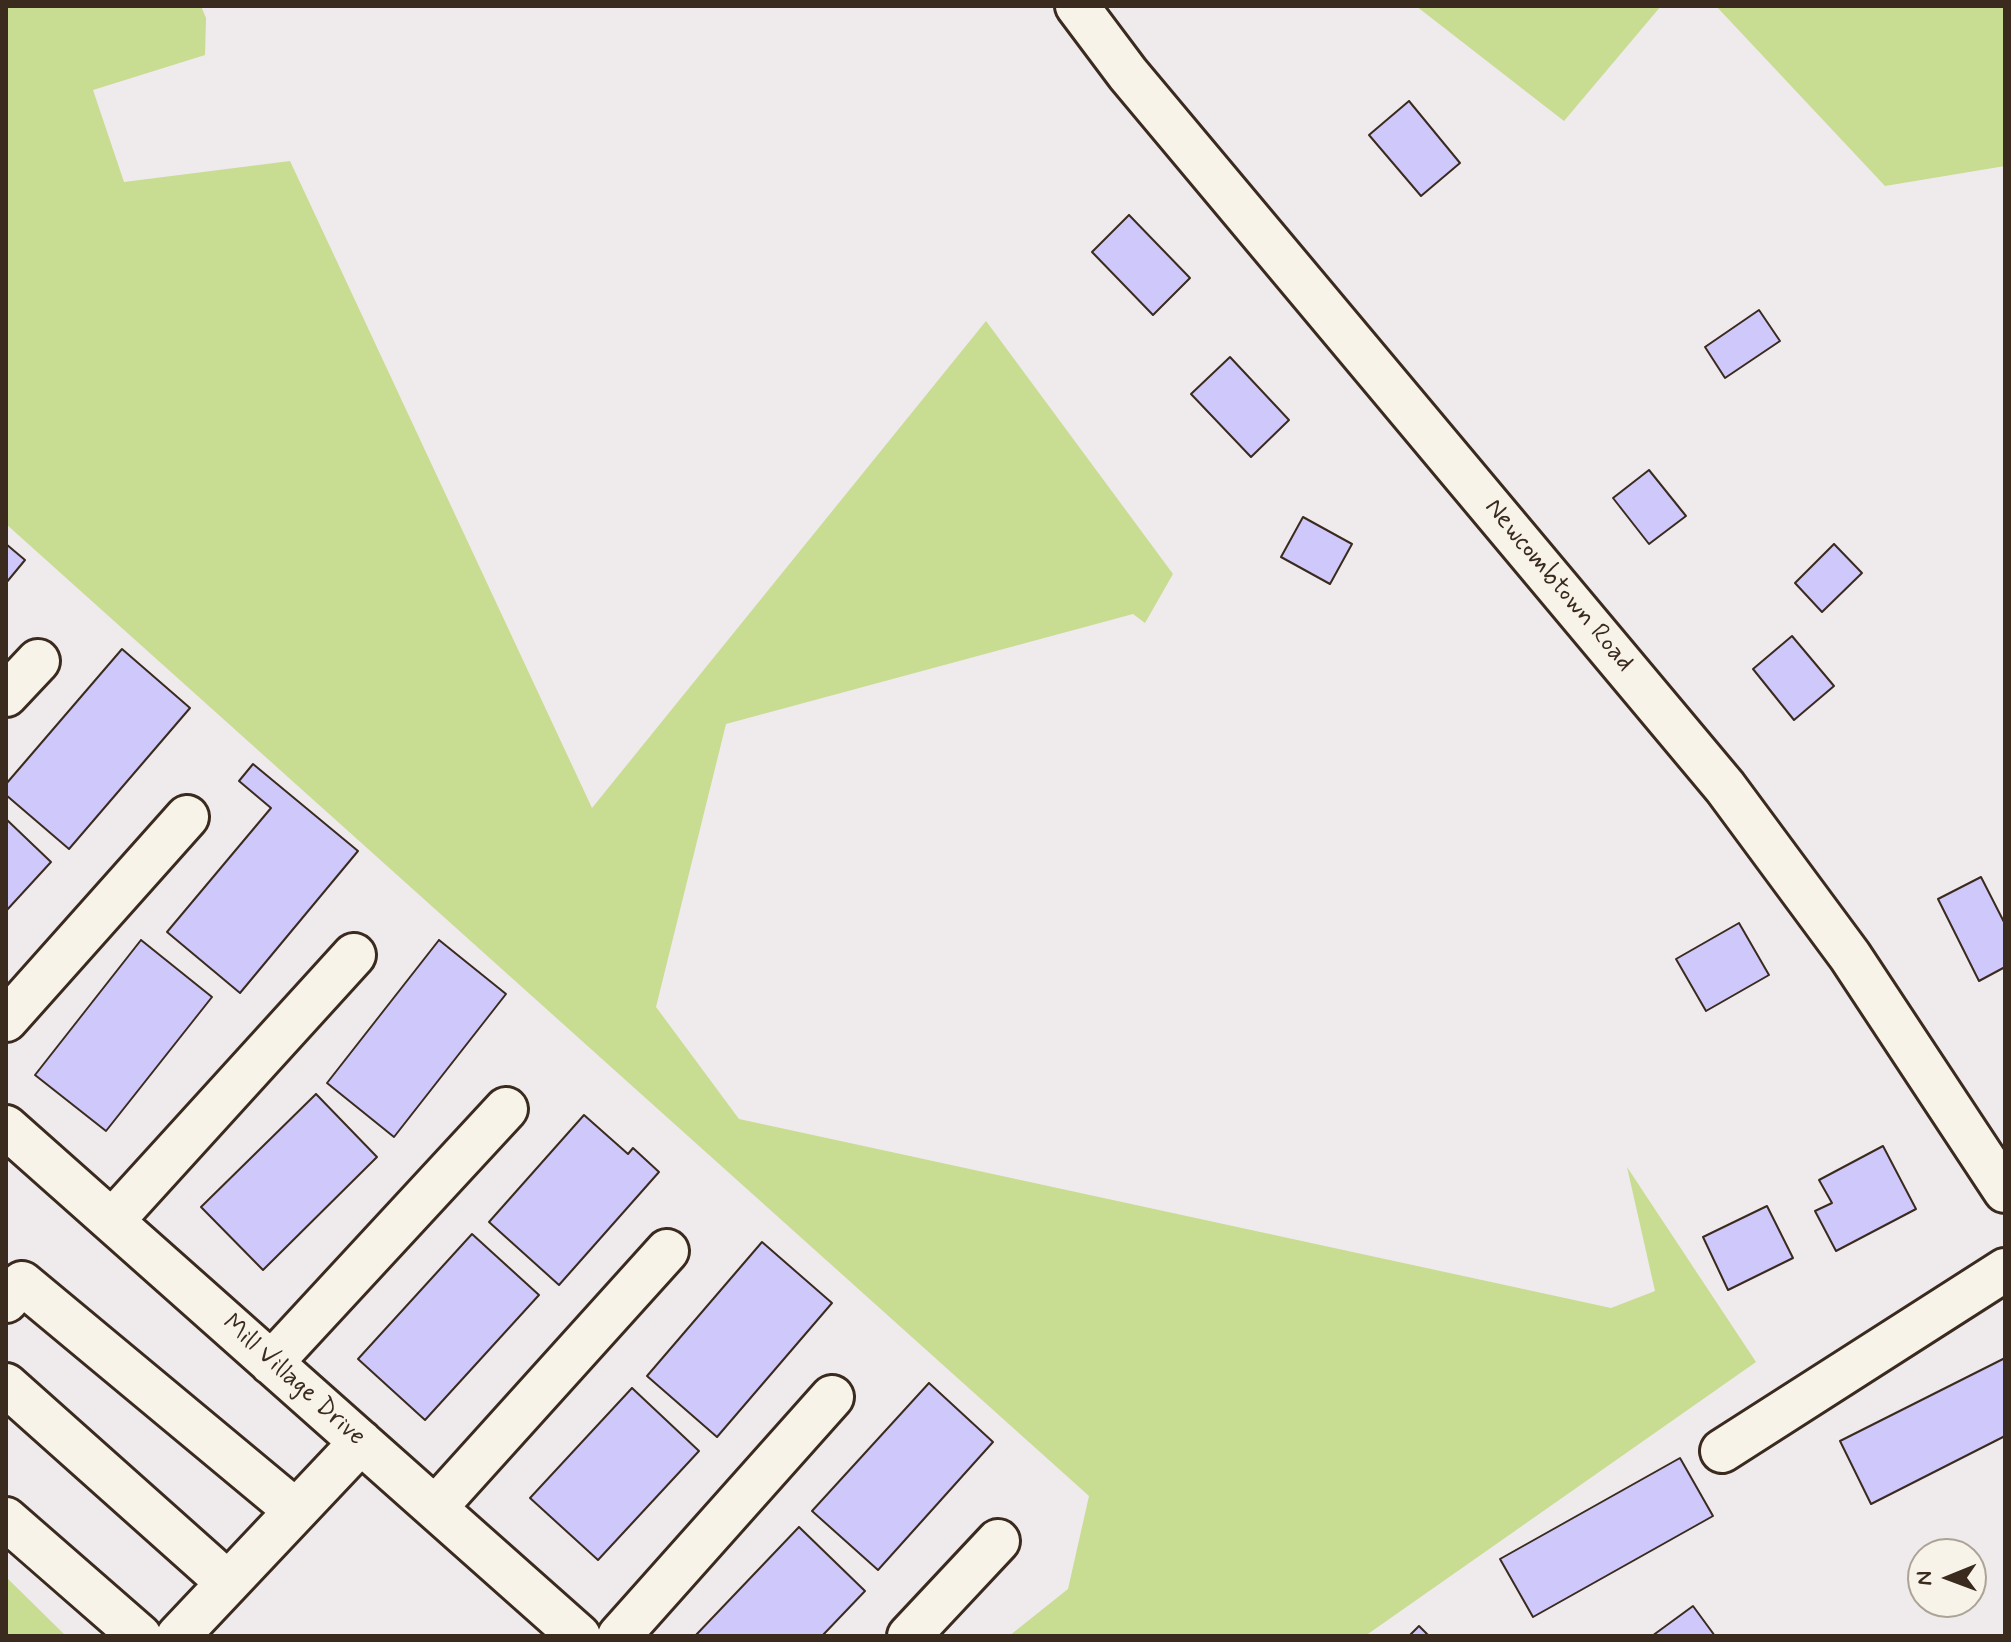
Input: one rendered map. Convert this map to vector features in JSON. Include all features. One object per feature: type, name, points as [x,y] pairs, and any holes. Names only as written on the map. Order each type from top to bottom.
[{"type":"street","name":"Newcombtown Road","points":[[1077,6],[1128,74],[1725,787],[1835,934],[2005,1191]]},
{"type":"street","points":[[6,695],[38,661]]},
{"type":"street","points":[[6,1020],[187,817]]},
{"type":"street","points":[[112,1221],[354,955]]},
{"type":"street","points":[[271,1363],[506,1109]]},
{"type":"street","name":"Mill Village Drive","points":[[6,1127],[579,1636]]},
{"type":"street","points":[[435,1508],[667,1251]]},
{"type":"street","points":[[1722,1451],[2005,1270]]},
{"type":"street","points":[[6,1301],[22,1283],[296,1511]]},
{"type":"street","points":[[6,1385],[228,1583]]},
{"type":"street","points":[[619,1636],[832,1397]]},
{"type":"street","points":[[178,1636],[361,1442]]},
{"type":"street","points":[[6,1519],[140,1636]]},
{"type":"street","points":[[909,1636],[998,1541]]},
{"type":"green space","points":[[6,6],[201,6],[206,18],[205,55],[93,90],[124,182],[290,161],[592,808],[986,321],[1173,574],[1145,623],[1133,614],[726,724],[656,1007],[739,1119],[1611,1308],[1655,1291],[1627,1167],[1756,1362],[1365,1636],[1009,1636],[1068,1589],[1089,1496],[6,524]]},
{"type":"green space","points":[[1416,6],[1661,6],[1564,121]]},
{"type":"green space","points":[[1716,6],[2005,6],[2005,166],[1885,186]]},
{"type":"green space","points":[[6,1577],[66,1636],[6,1636]]},
{"type":"building","points":[[1409,101],[1460,163],[1421,196],[1369,135]]},
{"type":"building","points":[[1129,215],[1190,278],[1153,315],[1092,252]]},
{"type":"building","points":[[1759,310],[1780,341],[1725,378],[1705,347]]},
{"type":"building","points":[[1230,357],[1289,420],[1251,457],[1191,394]]},
{"type":"building","points":[[1649,470],[1686,516],[1649,544],[1613,498]]},
{"type":"building","points":[[1303,517],[1352,544],[1330,584],[1281,557]]},
{"type":"building","points":[[6,544],[25,560],[6,583]]},
{"type":"building","points":[[1834,544],[1862,573],[1822,612],[1795,583]]},
{"type":"building","points":[[1792,636],[1834,686],[1794,720],[1753,669]]},
{"type":"building","points":[[122,649],[190,708],[69,849],[6,795],[6,784]]},
{"type":"building","points":[[253,764],[358,851],[240,993],[167,932],[271,808],[239,781]]},
{"type":"building","points":[[6,819],[51,862],[6,911]]},
{"type":"building","points":[[1981,877],[2005,924],[2005,967],[1979,981],[1938,899]]},
{"type":"building","points":[[1739,923],[1769,975],[1706,1011],[1676,959]]},
{"type":"building","points":[[141,940],[212,997],[106,1131],[35,1075]]},
{"type":"building","points":[[439,940],[506,994],[394,1137],[327,1083]]},
{"type":"building","points":[[316,1094],[377,1157],[263,1270],[201,1207]]},
{"type":"building","points":[[584,1115],[628,1154],[633,1148],[659,1172],[559,1285],[489,1222]]},
{"type":"building","points":[[1883,1146],[1916,1209],[1836,1251],[1815,1211],[1832,1203],[1819,1180]]},
{"type":"building","points":[[1767,1206],[1793,1258],[1728,1290],[1703,1237]]},
{"type":"building","points":[[472,1234],[539,1295],[425,1420],[358,1359]]},
{"type":"building","points":[[762,1242],[832,1303],[717,1437],[647,1376]]},
{"type":"building","points":[[2005,1358],[2005,1436],[1871,1504],[1840,1441]]},
{"type":"building","points":[[929,1383],[993,1442],[878,1570],[812,1511]]},
{"type":"building","points":[[632,1388],[699,1451],[598,1560],[530,1498]]},
{"type":"building","points":[[1680,1458],[1713,1516],[1533,1617],[1500,1559]]},
{"type":"building","points":[[799,1527],[865,1591],[822,1636],[695,1636]]},
{"type":"building","points":[[1693,1606],[1715,1636],[1652,1636]]},
{"type":"building","points":[[1419,1626],[1429,1636],[1409,1636]]}]
